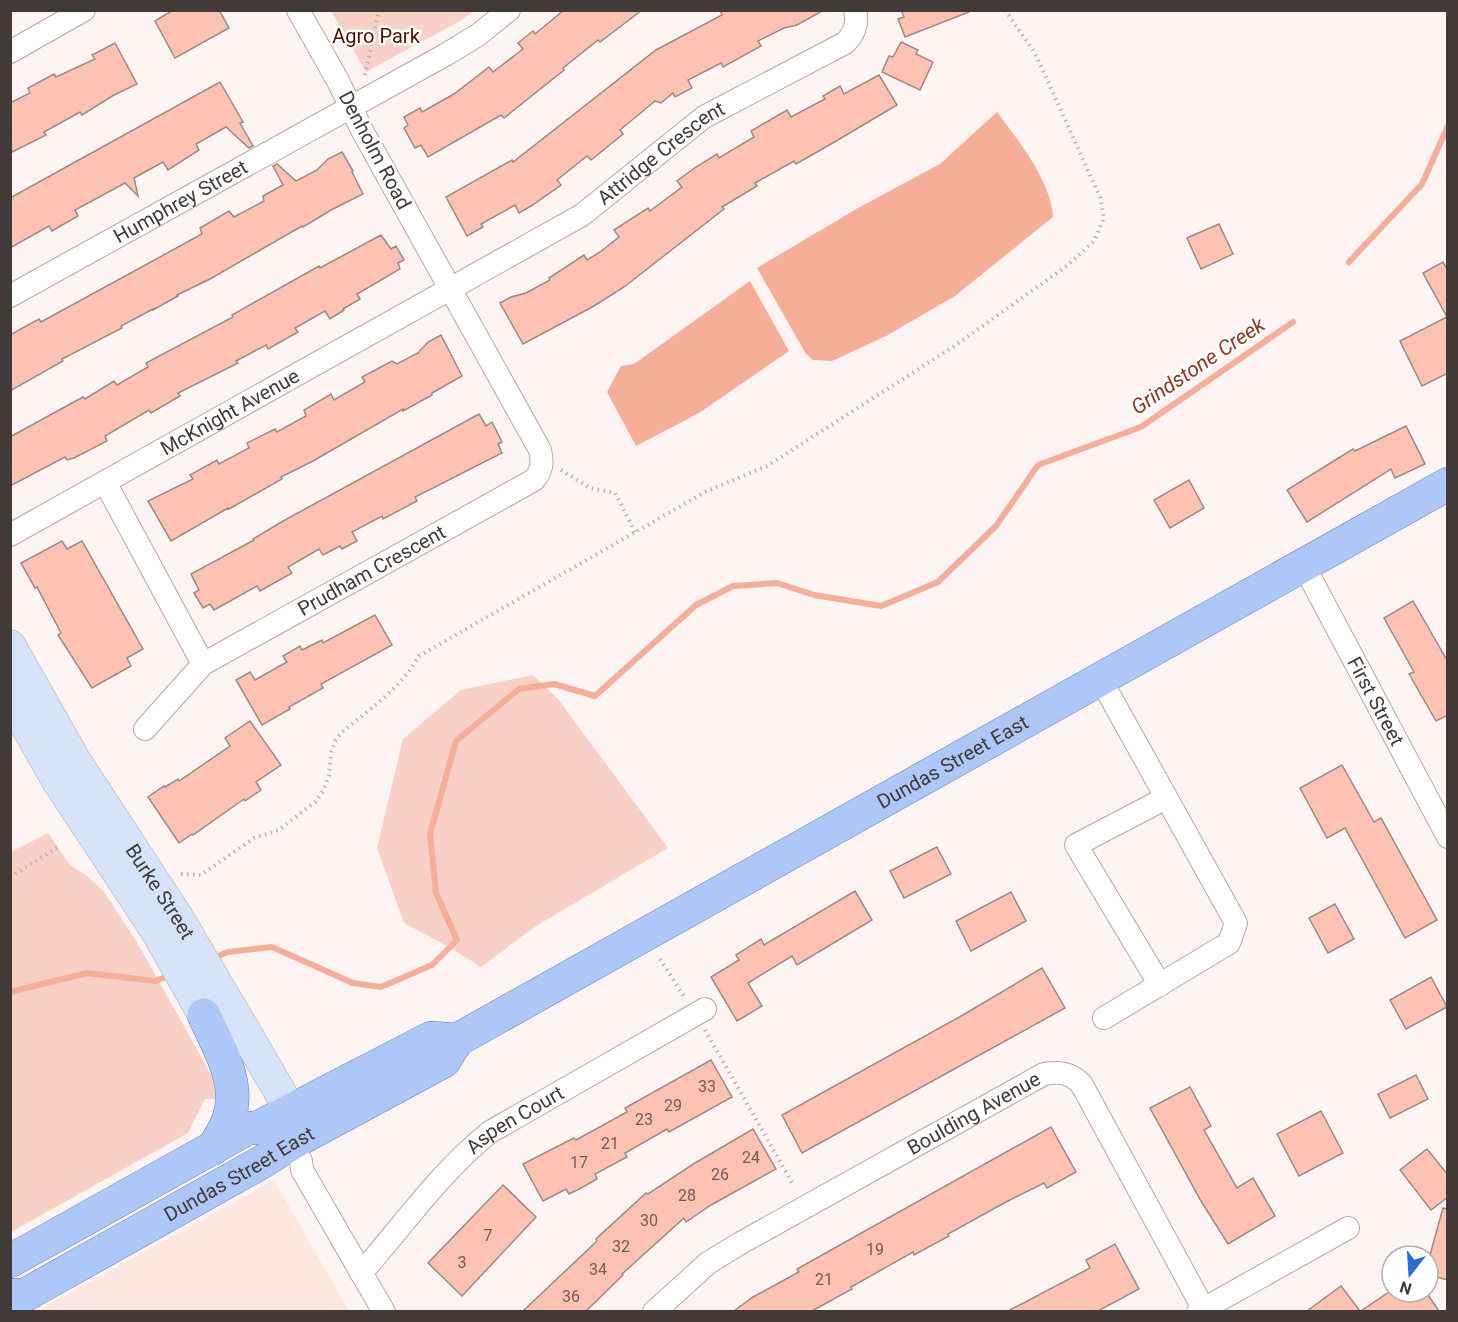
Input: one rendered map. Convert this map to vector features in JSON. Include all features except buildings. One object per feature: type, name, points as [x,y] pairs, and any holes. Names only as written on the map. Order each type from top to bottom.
[{"type":"main road","name":"Dundas Street East","points":[[10,1295],[25,1295],[262,1162],[290,1133],[431,1038],[457,1040],[1448,484]]},
{"type":"main road","points":[[214,1148],[229,1120],[233,1101],[232,1079],[215,1008]]},
{"type":"main road","name":"Dundas Street East","points":[[10,1261],[248,1128],[290,1133]]},
{"type":"street","points":[[10,52],[84,10]]},
{"type":"street","name":"Denholm Road","points":[[298,10],[450,290]]},
{"type":"street","points":[[350,108],[478,35],[509,10]]},
{"type":"street","name":"Attridge Crescent","points":[[450,290],[582,215],[704,117],[844,43],[854,30],[857,20],[855,10]]},
{"type":"street","name":"Humphrey Street","points":[[10,296],[350,108]]},
{"type":"street","name":"McKnight Avenue","points":[[10,535],[450,290]]},
{"type":"street","name":"Prudham Crescent","points":[[203,664],[534,480],[540,472],[543,462],[540,450],[450,290]]},
{"type":"street","points":[[105,482],[203,664],[144,729]]},
{"type":"street","name":"First Street","points":[[1304,566],[1448,837]]},
{"type":"street","name":"Burke Street","points":[[10,646],[215,1008],[253,1084],[290,1133]]},
{"type":"street","points":[[1101,680],[1236,923],[1229,943],[1104,1018]]},
{"type":"street","name":"Burke Street","points":[[10,696],[56,778],[169,927]]},
{"type":"street","points":[[1160,985],[1076,845],[1166,798]]},
{"type":"street","name":"Aspen Court","points":[[361,1273],[433,1187],[490,1132],[700,1011]]},
{"type":"street","name":"Boulding Avenue","points":[[654,1311],[708,1263],[739,1244],[1044,1074],[1056,1072],[1076,1078],[1082,1085],[1200,1310]]},
{"type":"street","points":[[290,1133],[302,1170],[384,1311]]},
{"type":"street","points":[[1200,1310],[1348,1228]]},
{"type":"path","points":[[365,75],[379,10]]},
{"type":"path","points":[[181,874],[201,875],[254,838],[279,830],[315,802],[323,791],[328,776],[335,741],[342,732],[410,673],[419,656],[707,491],[767,466],[956,345],[1068,265],[1094,241],[1104,218],[1100,197],[1035,53],[1005,10]]},
{"type":"path","points":[[561,470],[590,488],[615,493],[636,531]]},
{"type":"path","points":[[10,878],[60,846]]},
{"type":"path","points":[[660,959],[700,1011],[794,1186]]},
{"type":"shaded area","points":[[997,112],[1040,175],[1051,203],[1053,217],[955,296],[886,336],[832,361],[813,360],[806,354],[757,268],[858,208],[940,164]]},
{"type":"shaded area","points":[[750,281],[789,351],[699,413],[636,446],[607,392],[621,366],[634,364]]},
{"type":"shaded area","points":[[274,1180],[349,1311],[37,1311]]},
{"type":"green space","name":"Agro Park","points":[[331,11],[474,11],[460,21],[366,72]]},
{"type":"green space","points":[[533,675],[558,699],[668,848],[536,926],[481,967],[404,923],[377,848],[403,739],[461,690]]},
{"type":"green space","points":[[48,833],[70,865],[87,876],[104,892],[138,944],[213,1078],[216,1099],[205,1099],[188,1133],[11,1232],[11,852]]},
{"type":"waterway","name":"Grindstone Creek","points":[[1349,262],[1422,184],[1448,126]]},
{"type":"waterway","name":"Grindstone Creek","points":[[211,959],[228,952],[272,947],[353,983],[381,987],[432,965],[457,940],[436,893],[430,834],[456,741],[519,689],[554,684],[595,696],[696,605],[733,586],[777,583],[814,595],[881,606],[938,582],[996,526],[1038,465],[1141,427],[1293,322]]},
{"type":"waterway","name":"Grindstone Creek","points":[[10,992],[87,973],[155,981],[171,975]]}]
